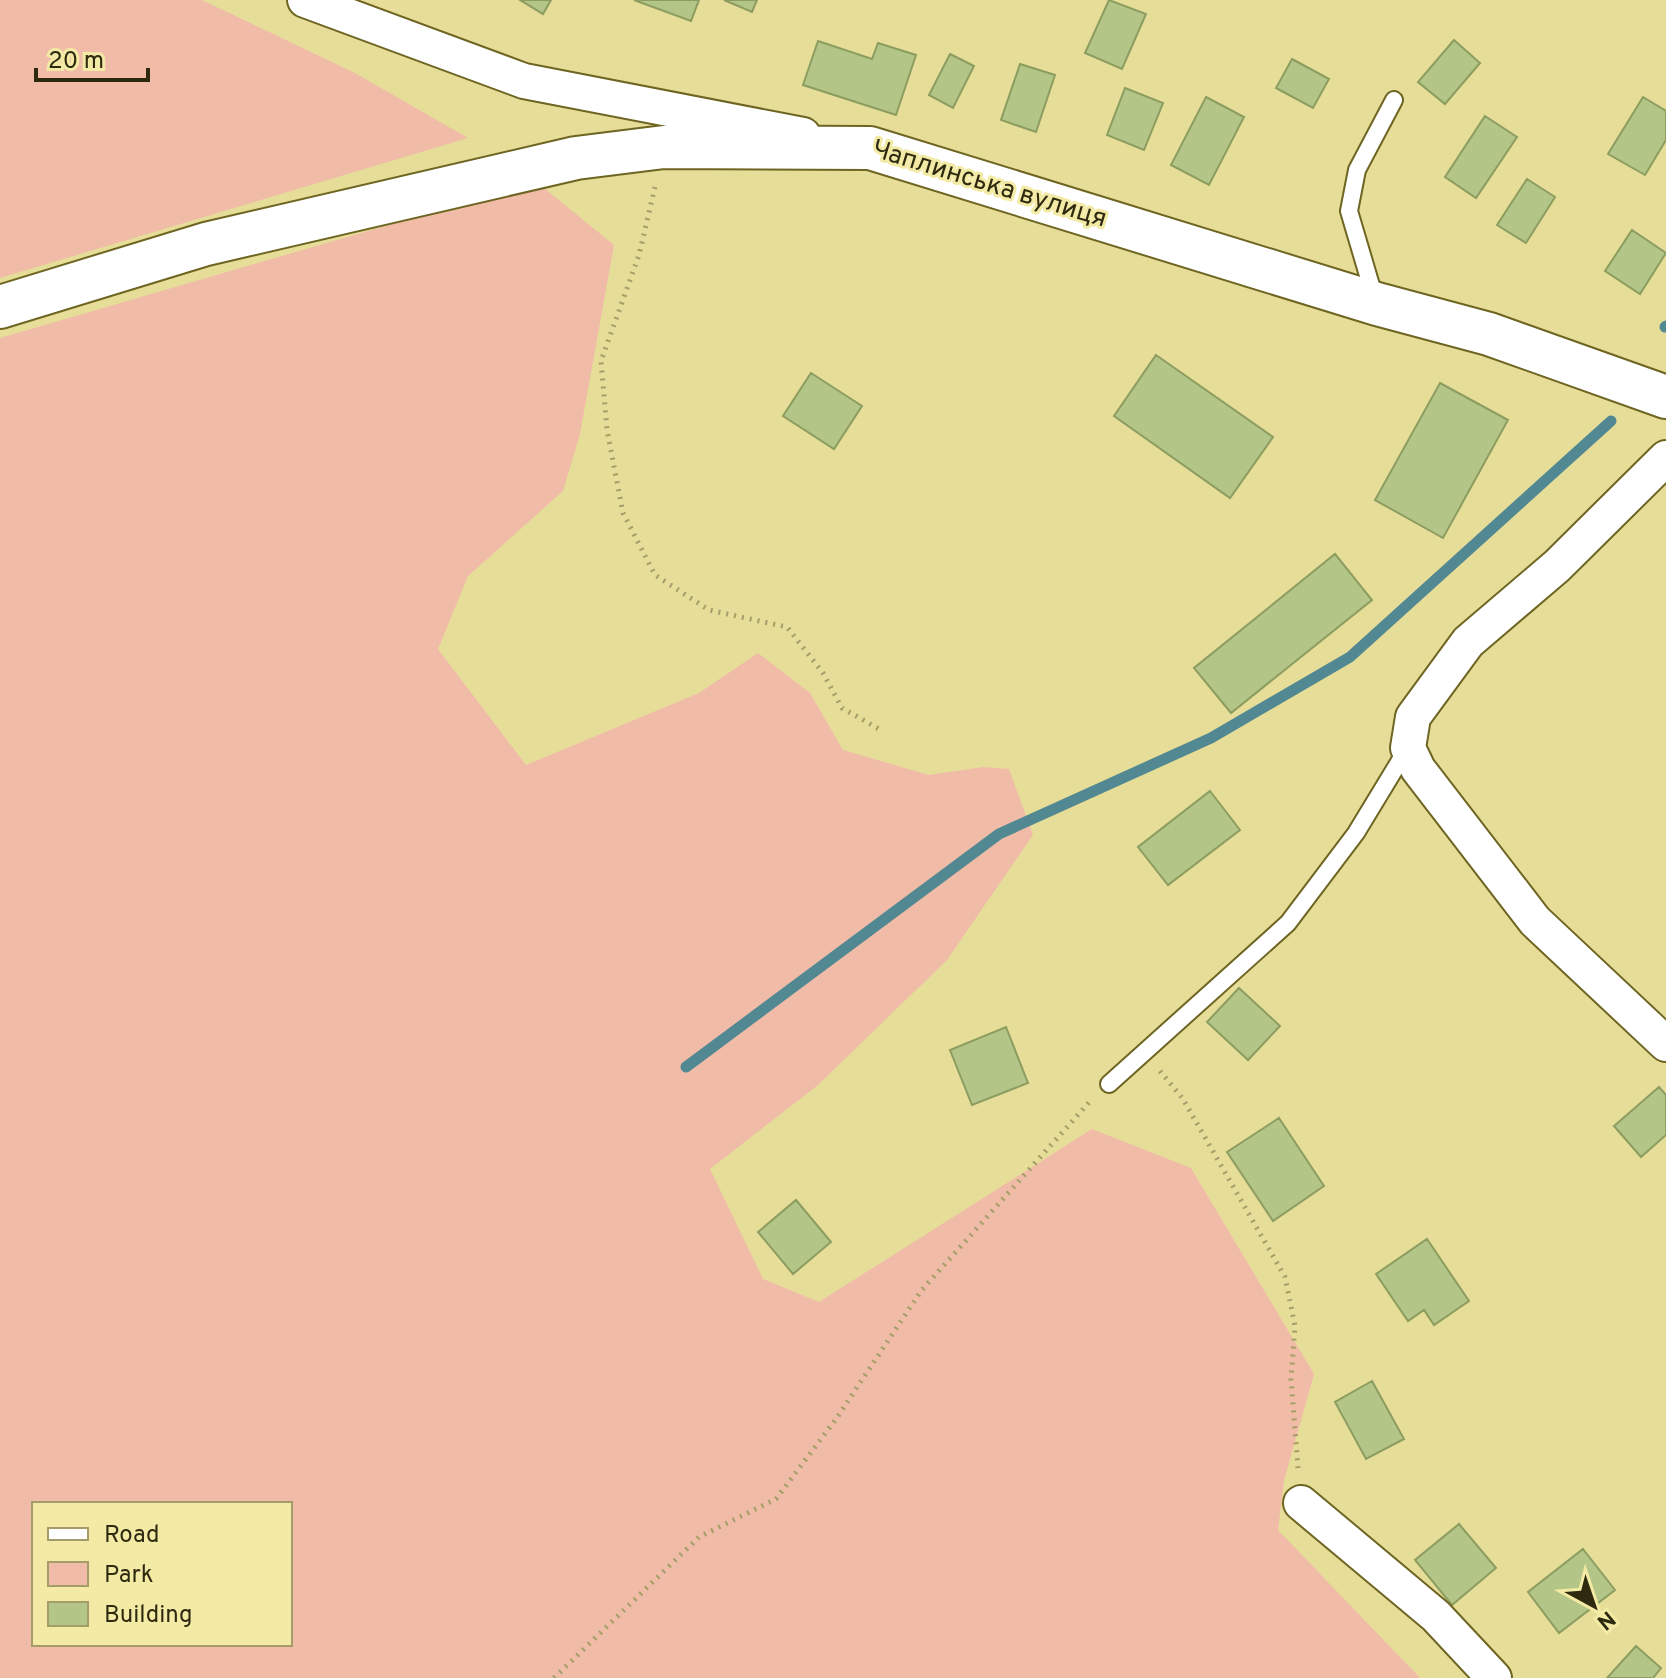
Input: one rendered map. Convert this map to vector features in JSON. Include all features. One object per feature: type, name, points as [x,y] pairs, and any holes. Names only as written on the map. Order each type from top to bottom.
[{"type":"street","name":"Чаплинська вулиця","points":[[305,0],[524,81],[870,148],[1377,304],[1489,334],[1666,397]]},
{"type":"street","points":[[0,307],[206,244],[576,158],[664,147],[870,148]]},
{"type":"street","points":[[1666,458],[1557,566],[1468,642],[1413,717],[1408,748],[1418,769],[1535,921],[1666,1044]]},
{"type":"street","points":[[1301,1503],[1436,1616],[1494,1678]]},
{"type":"lane","points":[[1377,304],[1349,211],[1357,170],[1394,100]]},
{"type":"lane","points":[[1109,1084],[1288,923],[1356,833],[1408,748]]},
{"type":"path","points":[[664,147],[639,255],[601,361],[607,430],[623,513],[655,575],[709,610],[787,627],[823,673],[842,708],[879,729]]},
{"type":"path","points":[[1144,1052],[1183,1099],[1285,1277],[1295,1326],[1291,1379],[1301,1503]]},
{"type":"path","points":[[554,1678],[699,1537],[776,1499],[836,1419],[921,1291],[1082,1108],[1109,1084]]},
{"type":"green space","points":[[0,0],[202,0],[355,73],[468,138],[0,278]]},
{"type":"green space","points":[[544,188],[614,245],[580,434],[563,491],[468,576],[438,649],[526,765],[699,693],[758,653],[810,693],[843,750],[929,775],[983,767],[1009,769],[1033,835],[947,960],[818,1085],[710,1169],[763,1279],[819,1302],[1092,1129],[1191,1168],[1314,1374],[1284,1481],[1278,1530],[1420,1678],[0,1678],[0,338],[416,217]]},
{"type":"building","points":[[520,0],[551,0],[543,14]]},
{"type":"building","points":[[634,0],[699,0],[691,21]]},
{"type":"building","points":[[724,0],[757,0],[752,12]]},
{"type":"building","points":[[1109,0],[1146,14],[1122,69],[1085,53]]},
{"type":"building","points":[[1454,40],[1480,63],[1445,104],[1418,82]]},
{"type":"building","points":[[818,41],[872,59],[878,43],[916,55],[896,115],[803,85]]},
{"type":"building","points":[[950,54],[974,66],[953,108],[929,95]]},
{"type":"building","points":[[1292,59],[1329,79],[1313,108],[1276,88]]},
{"type":"building","points":[[1020,64],[1055,75],[1036,132],[1001,120]]},
{"type":"building","points":[[1125,88],[1163,103],[1144,150],[1107,135]]},
{"type":"building","points":[[1206,97],[1244,117],[1209,185],[1171,165]]},
{"type":"building","points":[[1643,97],[1666,111],[1666,140],[1645,175],[1608,154]]},
{"type":"building","points":[[1485,116],[1517,137],[1476,198],[1445,177]]},
{"type":"building","points":[[1527,179],[1555,197],[1526,243],[1497,225]]},
{"type":"building","points":[[1632,230],[1666,253],[1640,294],[1605,271]]},
{"type":"building","points":[[1156,355],[1273,437],[1230,498],[1114,416]]},
{"type":"building","points":[[811,373],[862,406],[834,449],[783,416]]},
{"type":"building","points":[[1440,383],[1508,420],[1443,538],[1375,500]]},
{"type":"building","points":[[1335,554],[1372,600],[1231,713],[1194,668]]},
{"type":"building","points":[[1210,791],[1240,830],[1168,885],[1138,847]]},
{"type":"building","points":[[1239,988],[1280,1026],[1248,1060],[1207,1022]]},
{"type":"building","points":[[1006,1027],[1028,1083],[972,1105],[950,1050]]},
{"type":"building","points":[[1659,1087],[1666,1095],[1666,1135],[1641,1157],[1614,1126]]},
{"type":"building","points":[[1279,1118],[1324,1186],[1273,1221],[1227,1152]]},
{"type":"building","points":[[796,1200],[831,1242],[793,1274],[758,1232]]},
{"type":"building","points":[[1427,1239],[1469,1301],[1434,1325],[1424,1310],[1408,1321],[1376,1274]]},
{"type":"building","points":[[1372,1381],[1404,1439],[1366,1459],[1335,1402]]},
{"type":"building","points":[[1459,1524],[1496,1568],[1452,1605],[1415,1560]]},
{"type":"building","points":[[1583,1549],[1615,1590],[1559,1633],[1528,1592]]},
{"type":"building","points":[[1636,1646],[1661,1668],[1653,1678],[1607,1678]]},
{"type":"waterway","points":[[686,1067],[999,834],[1211,738],[1350,657],[1611,421]]}]
